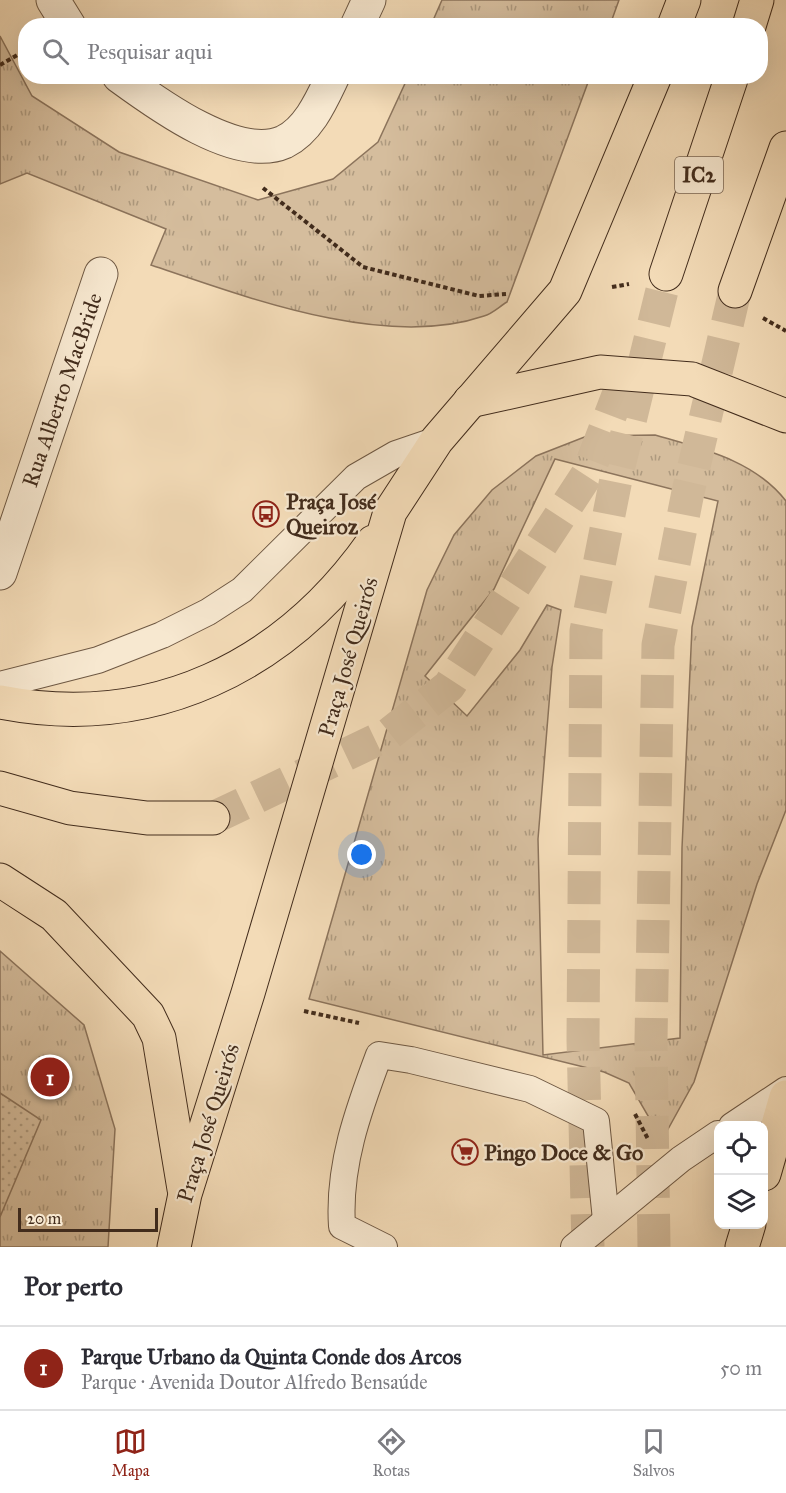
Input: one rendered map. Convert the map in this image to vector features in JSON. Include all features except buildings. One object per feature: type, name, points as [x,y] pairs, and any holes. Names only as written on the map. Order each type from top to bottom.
[{"type":"highway","points":[[677,18],[684,0]]},
{"type":"highway","points":[[752,18],[758,0]]},
{"type":"highway","name":"Praça José Queirós","points":[[174,1247],[185,1194],[252,981],[390,512],[437,440],[565,291],[652,84]]},
{"type":"highway","name":"IC2","points":[[666,274],[729,84]]},
{"type":"highway","points":[[735,291],[786,148]]},
{"type":"highway","points":[[470,401],[600,372],[692,379],[786,416]]},
{"type":"highway","points":[[0,702],[23,706],[97,710],[137,705],[173,695],[243,664],[278,641],[320,606],[351,574],[390,512]]},
{"type":"highway","points":[[0,788],[70,808],[147,818],[213,818]]},
{"type":"highway","points":[[0,880],[54,915],[148,1015],[159,1038],[185,1194]]},
{"type":"highway","points":[[768,1160],[786,1097]]},
{"type":"highway","points":[[742,1247],[747,1229]]},
{"type":"street","points":[[53,0],[64,18]]},
{"type":"street","points":[[361,18],[369,0]]},
{"type":"street","points":[[130,84],[148,97],[211,133],[251,146],[285,141],[297,133],[307,123],[329,84]]},
{"type":"street","name":"Rua Alberto MacBride","points":[[0,573],[101,274]]},
{"type":"lane","points":[[0,685],[98,660],[162,635],[208,612],[242,590],[356,477],[396,454],[437,440]]},
{"type":"lane","points":[[384,1247],[342,1226],[340,1195],[354,1121],[379,1055],[411,1060],[530,1089],[596,1121],[606,1220]]},
{"type":"lane","points":[[738,1121],[786,1090]]},
{"type":"lane","points":[[574,1247],[681,1159],[714,1137]]},
{"type":"path","points":[[0,65],[18,55]]},
{"type":"path","points":[[255,180],[269,195],[363,267],[479,296],[565,291]]},
{"type":"green space","points":[[442,0],[619,0],[613,18],[434,18]]},
{"type":"green space","points":[[0,36],[18,70],[18,84],[26,84],[32,96],[119,152],[258,200],[333,179],[378,142],[405,84],[587,84],[507,302],[484,316],[445,325],[404,327],[360,323],[316,315],[229,291],[151,265],[166,229],[27,173],[0,184]]},
{"type":"green space","points":[[655,435],[709,451],[759,475],[786,501],[786,810],[757,884],[694,1082],[662,1140],[629,1083],[604,1072],[309,999],[427,590],[454,535],[492,490],[536,456],[587,436]],"holes":[[[555,459],[718,501],[692,627],[682,848],[680,1038],[543,1055],[538,839],[552,667],[561,610],[547,605],[520,650],[467,716],[425,676],[494,589]]]},
{"type":"green space","points":[[0,951],[84,1025],[115,1129],[108,1247],[0,1247]]},
{"type":"green space","points":[[0,1093],[41,1120],[0,1217]]},
{"type":"tunnel","points":[[588,1247],[583,1039],[586,631],[617,474],[666,274]]},
{"type":"tunnel","points":[[654,1247],[651,1040],[658,645],[688,492],[735,291]]},
{"type":"tunnel","points":[[213,818],[389,734],[449,686],[588,473],[620,390]]},
{"type":"place","name":"Praça José Queiroz","points":[[266,514]]},
{"type":"place","name":"Parque Urbano da Quinta Conde dos Arcos","points":[[50,1077]]},
{"type":"place","name":"Pingo Doce & Go","points":[[465,1152]]}]
